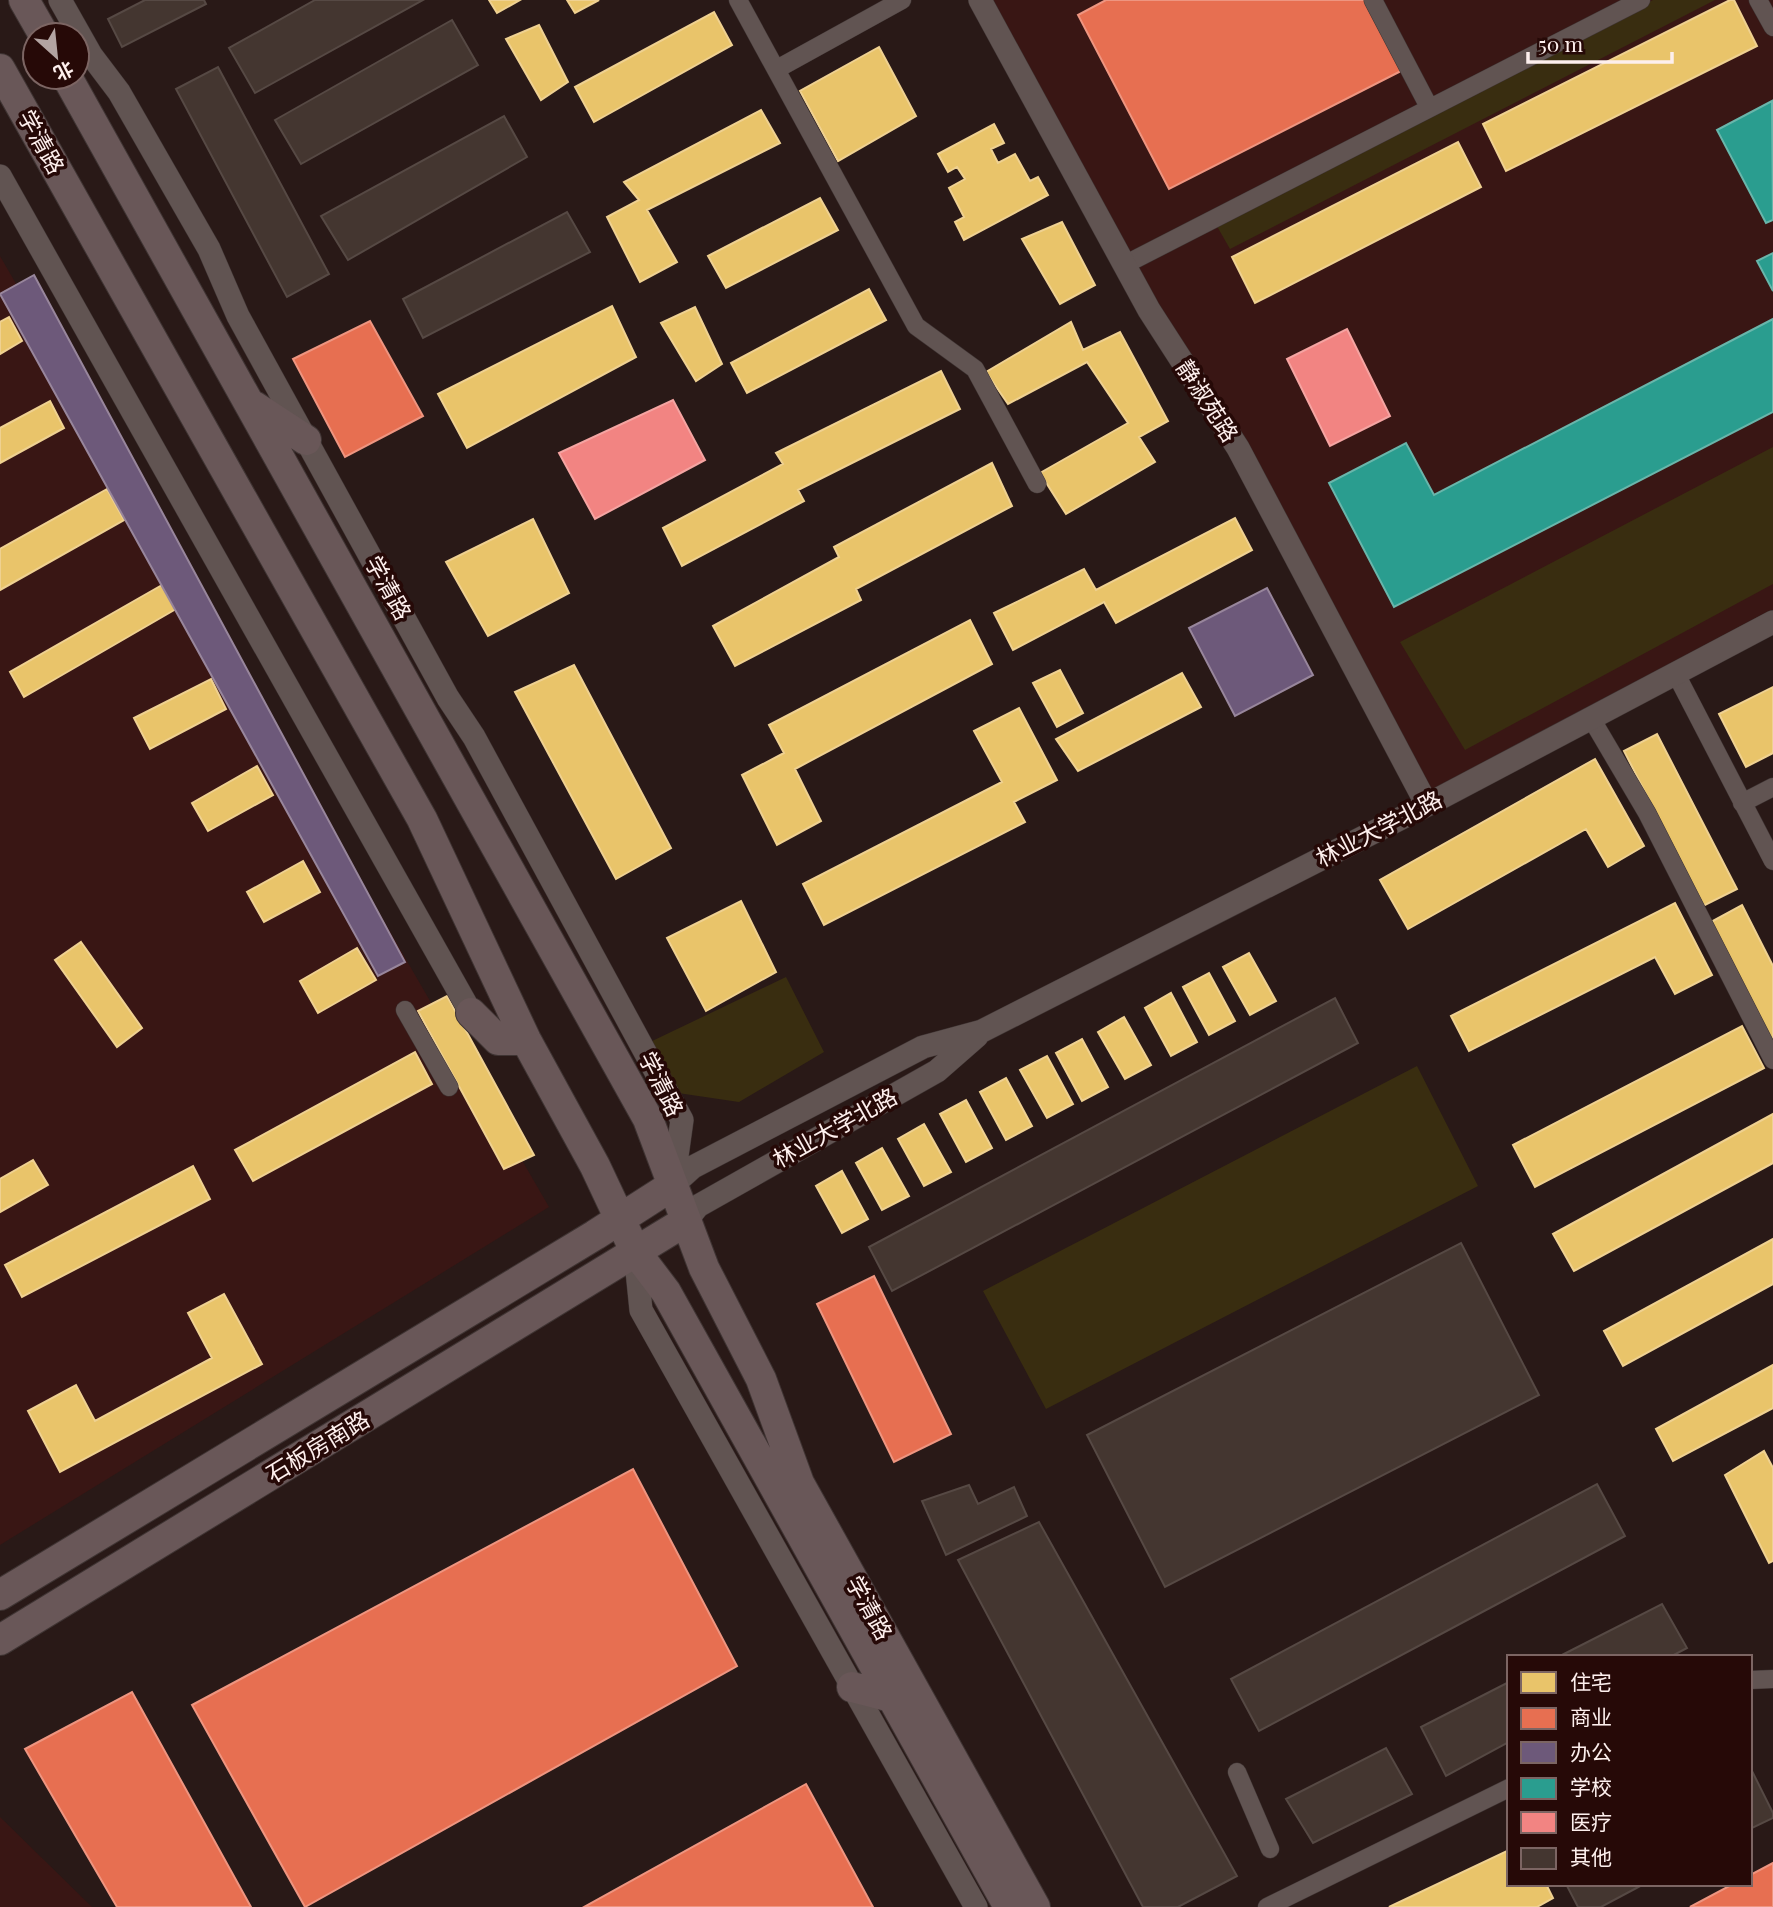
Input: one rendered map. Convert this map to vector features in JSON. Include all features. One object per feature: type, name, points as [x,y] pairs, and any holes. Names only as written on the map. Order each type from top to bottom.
[{"type":"main road","points":[[24,0],[36,21]]},
{"type":"main road","name":"学清路","points":[[0,69],[422,819],[526,1040],[621,1217],[635,1251],[666,1292],[1009,1907]]},
{"type":"main road","name":"学清路","points":[[75,91],[648,1119],[704,1268],[761,1379],[799,1483],[1035,1907]]},
{"type":"main road","points":[[251,404],[306,440]]},
{"type":"main road","points":[[471,1013],[498,1040],[526,1040]]},
{"type":"main road","name":"石板房南路","points":[[0,1595],[673,1185]]},
{"type":"main road","name":"石板房南路","points":[[0,1640],[589,1283],[635,1251],[686,1221]]},
{"type":"main road","points":[[852,1687],[891,1697]]},
{"type":"street","name":"学清路","points":[[60,0],[91,55],[120,92],[209,249],[238,316],[448,698],[474,737],[682,1120],[673,1185]]},
{"type":"street","points":[[738,0],[916,326],[975,369],[1037,484]]},
{"type":"street","points":[[778,69],[902,0]]},
{"type":"street","name":"静淑苑路","points":[[981,0],[1149,310],[1238,448],[1427,805]]},
{"type":"street","points":[[1373,0],[1429,107]]},
{"type":"street","points":[[1124,265],[1641,0]]},
{"type":"street","points":[[1758,0],[1773,27]]},
{"type":"street","points":[[0,176],[471,1013]]},
{"type":"street","name":"林业大学北路","points":[[673,1185],[693,1167],[923,1047],[982,1031],[1427,805],[1773,622]]},
{"type":"street","points":[[1676,674],[1773,862]]},
{"type":"street","points":[[1591,719],[1647,813],[1773,1060]]},
{"type":"street","points":[[1742,803],[1773,787]]},
{"type":"street","points":[[405,1010],[449,1087]]},
{"type":"street","name":"林业大学北路","points":[[686,1221],[698,1206],[937,1071],[982,1031]]},
{"type":"street","name":"学清路","points":[[635,1251],[641,1310],[976,1907]]},
{"type":"street","points":[[1752,1680],[1773,1679]]},
{"type":"street","points":[[1237,1772],[1270,1849]]},
{"type":"street","points":[[1267,1907],[1507,1789]]},
{"type":"shaded area","points":[[991,0],[1773,0],[1773,610],[1427,805]]},
{"type":"shaded area","points":[[1653,0],[1715,0],[1230,249],[1214,221]]},
{"type":"shaded area","points":[[0,256],[549,1207],[0,1545]]},
{"type":"shaded area","points":[[1773,447],[1773,584],[1465,750],[1400,642]]},
{"type":"shaded area","points":[[786,977],[824,1052],[739,1102],[678,1093],[648,1043]]},
{"type":"shaded area","points":[[1417,1066],[1478,1186],[1046,1409],[983,1291]]},
{"type":"shaded area","points":[[0,1817],[92,1907],[0,1907]]},
{"type":"building: 住宅","points":[[489,0],[520,0],[497,13]]},
{"type":"building: 住宅","points":[[567,0],[599,0],[575,13]]},
{"type":"building: 住宅","points":[[1734,0],[1757,46],[1506,171],[1483,124]]},
{"type":"building: 住宅","points":[[714,12],[732,45],[594,122],[575,87]]},
{"type":"building: 住宅","points":[[539,25],[568,82],[541,100],[506,39]]},
{"type":"building: 住宅","points":[[879,47],[916,116],[838,161],[800,91]]},
{"type":"building: 住宅","points":[[761,110],[780,143],[647,210],[677,262],[640,282],[607,217],[639,200],[624,182]]},
{"type":"building: 住宅","points":[[994,124],[1004,143],[991,149],[998,163],[1015,154],[1030,181],[1038,177],[1048,195],[964,240],[955,222],[964,217],[949,188],[965,179],[957,167],[948,172],[938,154]]},
{"type":"building: 住宅","points":[[1458,142],[1481,187],[1255,303],[1232,257]]},
{"type":"building: 住宅","points":[[820,198],[838,230],[726,288],[708,256]]},
{"type":"building: 住宅","points":[[1062,222],[1095,285],[1060,304],[1022,239]]},
{"type":"building: 住宅","points":[[869,289],[886,320],[747,393],[731,363]]},
{"type":"building: 住宅","points":[[612,306],[636,357],[467,448],[438,394]]},
{"type":"building: 住宅","points":[[695,307],[722,364],[696,381],[661,323]]},
{"type":"building: 住宅","points":[[9,317],[22,341],[0,354],[0,322]]},
{"type":"building: 住宅","points":[[1071,322],[1083,350],[1120,332],[1168,421],[1139,437],[1155,462],[1066,514],[1040,473],[1128,423],[1087,362],[1008,404],[986,372]]},
{"type":"building: 住宅","points":[[941,371],[960,409],[798,490],[804,501],[682,566],[663,528],[783,464],[776,453]]},
{"type":"building: 住宅","points":[[50,401],[64,428],[0,463],[0,428]]},
{"type":"building: 住宅","points":[[992,463],[1012,506],[856,589],[861,600],[735,666],[713,626],[839,557],[834,547]]},
{"type":"building: 住宅","points":[[107,489],[124,520],[0,590],[0,549]]},
{"type":"building: 住宅","points":[[1235,518],[1252,550],[1116,623],[1104,602],[1013,650],[994,613],[1084,569],[1096,590]]},
{"type":"building: 住宅","points":[[533,519],[569,593],[488,636],[446,562]]},
{"type":"building: 住宅","points":[[162,585],[176,609],[24,697],[10,672]]},
{"type":"building: 住宅","points":[[970,620],[992,664],[795,769],[821,821],[777,845],[742,775],[784,753],[769,725]]},
{"type":"building: 住宅","points":[[574,665],[671,848],[616,879],[515,692]]},
{"type":"building: 住宅","points":[[1060,670],[1083,713],[1057,727],[1033,683]]},
{"type":"building: 住宅","points":[[1182,673],[1201,707],[1078,771],[1056,739]]},
{"type":"building: 住宅","points":[[211,679],[226,709],[150,749],[134,718]]},
{"type":"building: 住宅","points":[[1773,687],[1773,753],[1746,767],[1719,714]]},
{"type":"building: 住宅","points":[[1019,708],[1057,780],[1014,802],[1025,822],[824,925],[803,884],[1002,782],[974,731]]},
{"type":"building: 住宅","points":[[1657,734],[1737,889],[1703,906],[1624,751]]},
{"type":"building: 住宅","points":[[1595,759],[1644,846],[1608,867],[1586,829],[1408,929],[1380,880]]},
{"type":"building: 住宅","points":[[257,766],[273,795],[208,831],[192,803]]},
{"type":"building: 住宅","points":[[303,861],[320,892],[264,922],[247,892]]},
{"type":"building: 住宅","points":[[741,901],[776,972],[706,1011],[667,938]]},
{"type":"building: 住宅","points":[[1675,903],[1712,975],[1675,994],[1655,957],[1469,1051],[1451,1016]]},
{"type":"building: 住宅","points":[[1742,905],[1773,966],[1773,1042],[1711,922]]},
{"type":"building: 住宅","points":[[81,942],[142,1028],[117,1047],[55,960]]},
{"type":"building: 住宅","points":[[357,948],[376,980],[318,1013],[300,981]]},
{"type":"building: 住宅","points":[[1249,953],[1276,1001],[1250,1015],[1223,967]]},
{"type":"building: 住宅","points":[[1209,973],[1235,1021],[1209,1035],[1183,987]]},
{"type":"building: 住宅","points":[[1171,993],[1197,1042],[1171,1056],[1145,1008]]},
{"type":"building: 住宅","points":[[447,996],[534,1155],[504,1169],[418,1011]]},
{"type":"building: 住宅","points":[[1124,1017],[1151,1065],[1125,1079],[1098,1032]]},
{"type":"building: 住宅","points":[[1742,1026],[1764,1068],[1535,1187],[1513,1145]]},
{"type":"building: 住宅","points":[[1082,1039],[1108,1087],[1082,1101],[1056,1053]]},
{"type":"building: 住宅","points":[[415,1052],[432,1084],[253,1181],[235,1150]]},
{"type":"building: 住宅","points":[[1047,1056],[1073,1104],[1047,1118],[1020,1070]]},
{"type":"building: 住宅","points":[[1006,1078],[1032,1126],[1006,1140],[980,1092]]},
{"type":"building: 住宅","points":[[966,1100],[992,1148],[966,1162],[940,1114]]},
{"type":"building: 住宅","points":[[1773,1114],[1773,1163],[1574,1271],[1553,1234]]},
{"type":"building: 住宅","points":[[924,1124],[951,1172],[924,1186],[898,1139]]},
{"type":"building: 住宅","points":[[882,1148],[909,1196],[882,1210],[856,1163]]},
{"type":"building: 住宅","points":[[33,1160],[48,1185],[0,1212],[0,1179]]},
{"type":"building: 住宅","points":[[193,1166],[210,1199],[22,1297],[5,1265]]},
{"type":"building: 住宅","points":[[842,1171],[868,1219],[842,1233],[816,1186]]},
{"type":"building: 住宅","points":[[1773,1239],[1773,1284],[1623,1366],[1604,1331]]},
{"type":"building: 住宅","points":[[224,1294],[262,1364],[60,1472],[28,1411],[76,1385],[95,1421],[212,1358],[188,1313]]},
{"type":"building: 住宅","points":[[1773,1365],[1773,1408],[1673,1461],[1656,1429]]},
{"type":"building: 住宅","points":[[1764,1451],[1773,1468],[1773,1561],[1769,1563],[1725,1475]]},
{"type":"building: 住宅","points":[[1507,1851],[1507,1886],[1547,1886],[1553,1898],[1537,1907],[1389,1907]]},
{"type":"building: 商业","points":[[1106,0],[1366,0],[1403,70],[1169,189],[1078,15]]},
{"type":"building: 商业","points":[[370,321],[423,416],[345,457],[293,359]]},
{"type":"building: 商业","points":[[874,1276],[951,1434],[894,1462],[817,1304]]},
{"type":"building: 商业","points":[[633,1469],[737,1666],[305,1907],[192,1705]]},
{"type":"building: 商业","points":[[132,1692],[251,1907],[117,1907],[25,1749]]},
{"type":"building: 商业","points":[[806,1784],[873,1907],[584,1907]]},
{"type":"building: 商业","points":[[1773,1863],[1773,1907],[1690,1907],[1729,1886],[1752,1886],[1752,1874]]},
{"type":"building: 办公","points":[[34,275],[405,962],[378,976],[0,294]]},
{"type":"building: 办公","points":[[1267,588],[1313,675],[1235,716],[1189,628]]},
{"type":"building: 学校","points":[[1772,101],[1773,220],[1766,223],[1717,130]]},
{"type":"building: 学校","points":[[1773,253],[1773,291],[1757,261]]},
{"type":"building: 学校","points":[[1773,319],[1773,412],[1394,607],[1329,483],[1406,443],[1434,495]]},
{"type":"building: 医疗","points":[[1347,329],[1390,416],[1330,446],[1287,359]]},
{"type":"building: 医疗","points":[[673,400],[705,460],[595,519],[559,453]]},
{"type":"building: 其他","points":[[145,0],[204,0],[206,4],[122,47],[108,19]]},
{"type":"building: 其他","points":[[315,0],[423,0],[255,93],[229,48]]},
{"type":"building: 其他","points":[[452,20],[478,65],[301,164],[275,120]]},
{"type":"building: 其他","points":[[218,67],[329,274],[287,297],[176,89]]},
{"type":"building: 其他","points":[[504,116],[527,157],[348,260],[321,216]]},
{"type":"building: 其他","points":[[567,212],[590,252],[423,338],[403,299]]},
{"type":"building: 其他","points":[[1335,998],[1358,1043],[892,1291],[869,1247]]},
{"type":"building: 其他","points":[[1461,1243],[1539,1395],[1165,1587],[1087,1435]]},
{"type":"building: 其他","points":[[1597,1484],[1625,1536],[1259,1731],[1231,1679]]},
{"type":"building: 其他","points":[[969,1485],[978,1504],[1014,1487],[1027,1516],[946,1555],[922,1501]]},
{"type":"building: 其他","points":[[1039,1522],[1237,1876],[1178,1907],[1143,1907],[958,1560]]},
{"type":"building: 其他","points":[[1662,1604],[1687,1648],[1674,1655],[1562,1655]]},
{"type":"building: 其他","points":[[1507,1683],[1507,1743],[1446,1776],[1421,1727]]},
{"type":"building: 其他","points":[[1386,1748],[1412,1794],[1313,1843],[1286,1799]]},
{"type":"building: 其他","points":[[1752,1771],[1773,1813],[1773,1818],[1752,1828]]},
{"type":"building: 其他","points":[[1567,1886],[1640,1886],[1601,1907],[1578,1907]]}]
